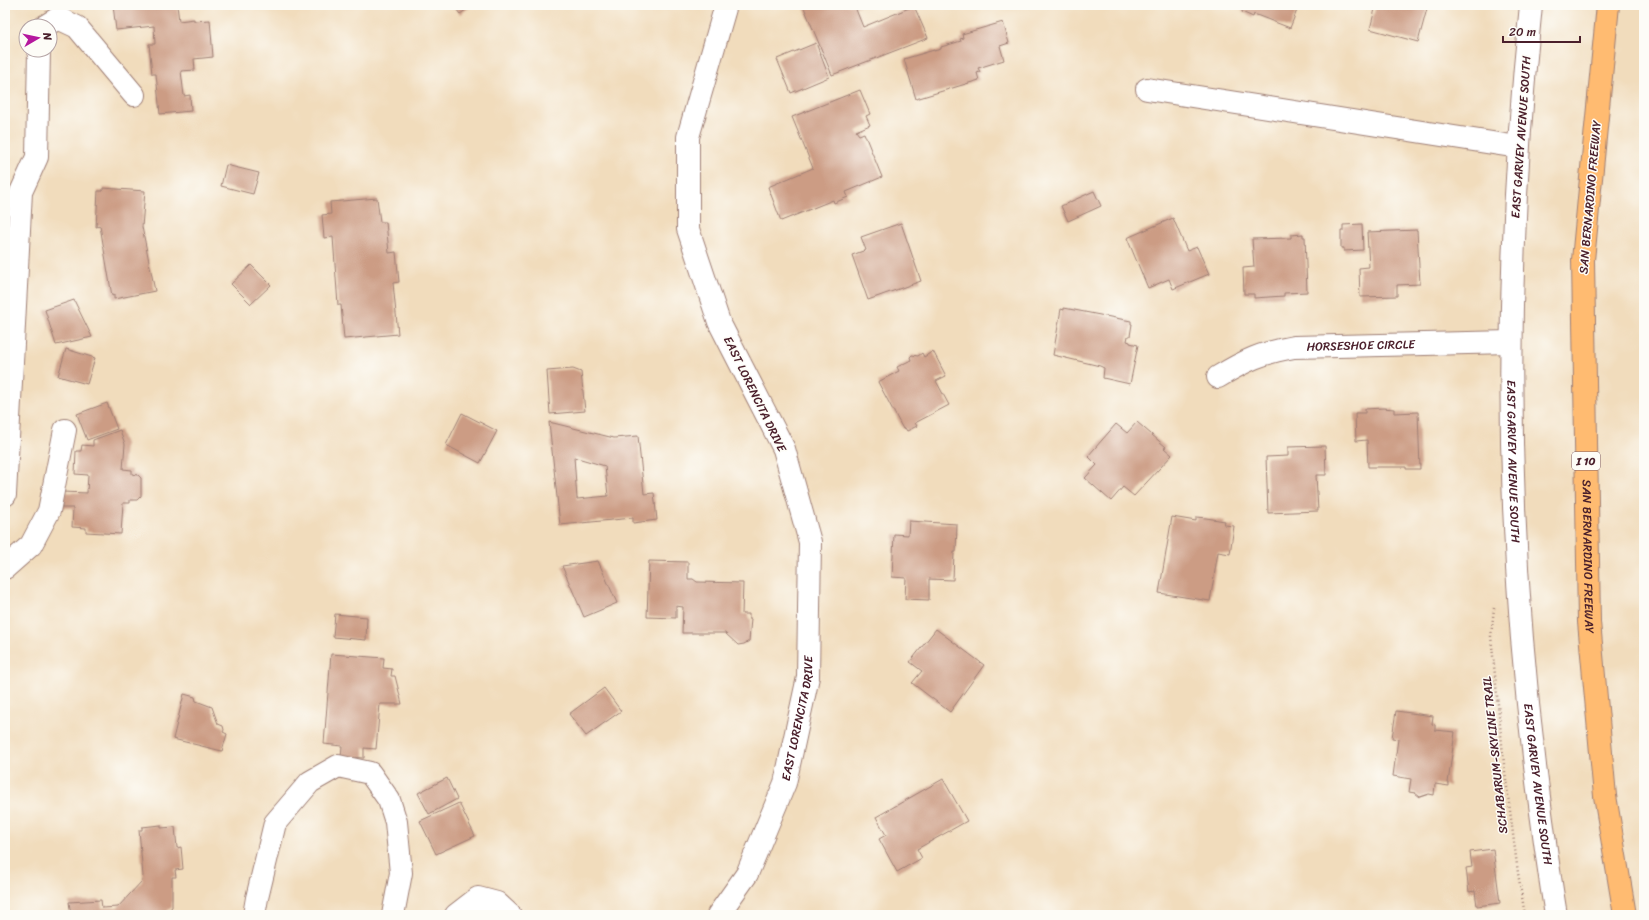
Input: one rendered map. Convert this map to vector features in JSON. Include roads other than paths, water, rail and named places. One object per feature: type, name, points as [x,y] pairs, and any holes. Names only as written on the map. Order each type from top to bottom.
[{"type":"highway","name":"SAN BERNARDINO FREEWAY","points":[[1608,5],[1583,260],[1589,622],[1605,796],[1625,915]]},
{"type":"street","name":"EAST LORENCITA DRIVE","points":[[718,915],[747,874],[785,783],[808,677],[810,542],[784,449],[719,322],[688,229],[688,137],[726,5]]},
{"type":"street","name":"EAST GARVEY AVENUE SOUTH","points":[[1531,5],[1518,147],[1511,342],[1514,519],[1527,703],[1540,807],[1556,915]]},
{"type":"street","points":[[58,18],[77,27],[134,94]]},
{"type":"street","points":[[5,495],[21,192],[37,157],[39,58]]},
{"type":"street","points":[[1147,89],[1518,147]]},
{"type":"street","name":"HORSESHOE CIRCLE","points":[[1218,377],[1242,362],[1268,352],[1294,347],[1511,342]]},
{"type":"street","points":[[5,568],[31,545],[49,511],[65,430]]},
{"type":"street","points":[[254,915],[256,898],[275,823],[310,782],[338,766],[370,773],[389,800],[396,822],[401,873],[393,915]]},
{"type":"street","points":[[456,915],[478,898],[497,903],[510,915]]}]
